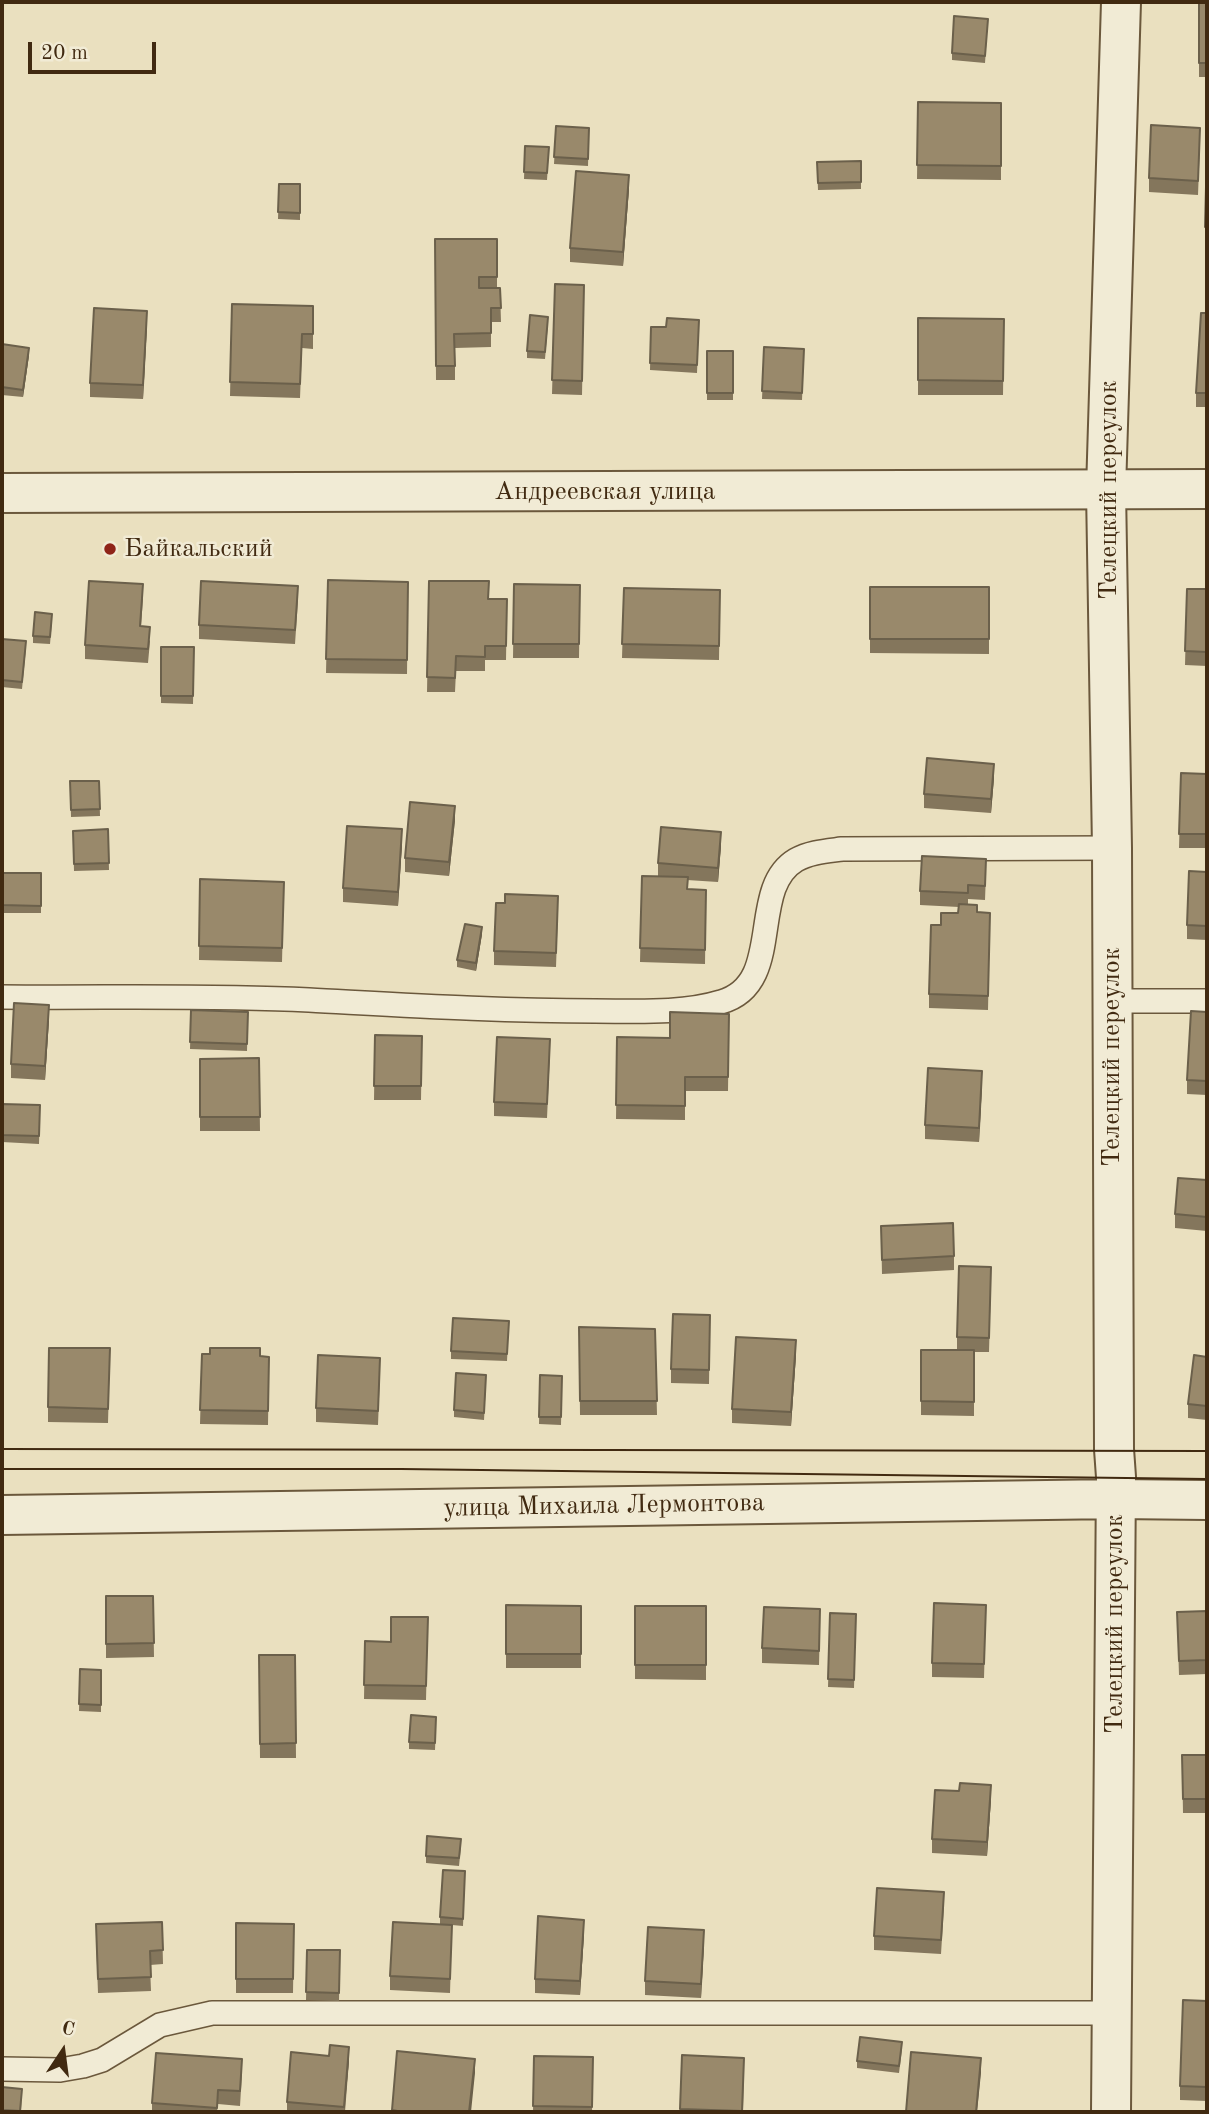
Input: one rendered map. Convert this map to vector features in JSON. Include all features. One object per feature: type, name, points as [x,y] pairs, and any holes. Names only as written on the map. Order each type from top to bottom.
[{"type":"street","name":"Телецкий переулок","points":[[1111,2112],[1116,1499],[1112,848],[1106,490],[1121,2]]},
{"type":"street","name":"Андреевская улица","points":[[2,493],[1207,489]]},
{"type":"street","name":"улица Михаила Лермонтова","points":[[2,1515],[1116,1499],[1207,1500]]},
{"type":"lane","points":[[2,998],[236,998],[552,1011],[698,1007],[723,1002],[748,985],[761,955],[774,890],[785,869],[811,853],[842,849],[1112,848]]},
{"type":"lane","points":[[1112,1001],[1207,1001]]},
{"type":"lane","points":[[2,2068],[60,2070],[83,2066],[103,2060],[160,2025],[212,2013],[1112,2013]]},
{"type":"building","points":[[1199,2],[1207,2],[1207,63],[1199,63]]},
{"type":"building","points":[[954,16],[988,19],[985,56],[952,53]]},
{"type":"building","points":[[918,102],[1001,103],[1001,166],[917,165]]},
{"type":"building","points":[[1151,125],[1200,128],[1198,181],[1149,178]]},
{"type":"building","points":[[556,126],[589,128],[588,159],[554,157]]},
{"type":"building","points":[[525,146],[549,147],[547,173],[524,172]]},
{"type":"building","points":[[861,161],[861,182],[818,183],[817,162]]},
{"type":"building","points":[[576,171],[629,175],[623,252],[570,248]]},
{"type":"building","points":[[279,184],[300,184],[300,213],[278,212]]},
{"type":"building","points":[[1206,187],[1207,227],[1205,227]]},
{"type":"building","points":[[435,239],[497,239],[497,277],[479,277],[479,288],[500,288],[501,308],[491,308],[491,333],[454,334],[455,366],[436,366]]},
{"type":"building","points":[[555,284],[584,285],[582,381],[552,380]]},
{"type":"building","points":[[232,304],[313,306],[313,334],[302,334],[300,384],[230,382]]},
{"type":"building","points":[[94,308],[147,311],[143,385],[90,383]]},
{"type":"building","points":[[1201,313],[1207,313],[1207,393],[1196,393]]},
{"type":"building","points":[[530,315],[548,317],[545,352],[527,351]]},
{"type":"building","points":[[667,318],[699,320],[697,365],[650,363],[651,327],[666,327]]},
{"type":"building","points":[[918,318],[1004,319],[1003,381],[918,380]]},
{"type":"building","points":[[2,344],[29,348],[23,390],[2,387]]},
{"type":"building","points":[[764,347],[804,349],[802,393],[762,391]]},
{"type":"building","points":[[707,351],[733,351],[733,393],[707,393]]},
{"type":"building","points":[[328,580],[408,582],[407,660],[326,659]]},
{"type":"building","points":[[89,581],[143,584],[140,626],[150,627],[148,649],[85,645]]},
{"type":"building","points":[[201,581],[298,586],[295,630],[199,625]]},
{"type":"building","points":[[429,581],[489,581],[488,599],[507,599],[506,646],[485,646],[485,657],[456,656],[455,678],[427,677]]},
{"type":"building","points":[[514,584],[580,585],[579,644],[513,644]]},
{"type":"building","points":[[870,587],[989,587],[989,639],[870,639]]},
{"type":"building","points":[[624,588],[720,590],[719,646],[622,644]]},
{"type":"building","points":[[1187,589],[1207,589],[1207,652],[1185,651]]},
{"type":"building","points":[[35,612],[52,614],[50,637],[33,636]]},
{"type":"building","points":[[2,639],[26,641],[22,682],[2,680]]},
{"type":"building","points":[[161,647],[194,647],[193,696],[161,696]]},
{"type":"building","points":[[927,758],[994,764],[991,799],[924,794]]},
{"type":"building","points":[[1181,773],[1207,774],[1207,834],[1179,834]]},
{"type":"building","points":[[70,781],[99,781],[100,809],[71,810]]},
{"type":"building","points":[[410,802],[455,806],[449,862],[405,858]]},
{"type":"building","points":[[347,826],[402,829],[398,892],[343,888]]},
{"type":"building","points":[[661,827],[721,832],[718,868],[658,863]]},
{"type":"building","points":[[108,829],[109,863],[74,864],[73,831]]},
{"type":"building","points":[[922,856],[986,859],[985,886],[968,885],[968,893],[920,891]]},
{"type":"building","points":[[1189,871],[1207,872],[1207,926],[1187,925]]},
{"type":"building","points":[[2,873],[41,873],[41,906],[2,905]]},
{"type":"building","points":[[642,876],[688,877],[687,889],[706,890],[705,950],[640,948]]},
{"type":"building","points":[[200,879],[284,882],[282,948],[199,946]]},
{"type":"building","points":[[505,894],[558,896],[556,953],[494,951],[496,903],[505,903]]},
{"type":"building","points":[[959,904],[977,905],[977,912],[990,913],[988,996],[929,994],[931,925],[941,925],[941,913],[958,913]]},
{"type":"building","points":[[465,924],[482,927],[476,963],[457,960]]},
{"type":"building","points":[[14,1003],[49,1005],[45,1066],[11,1064]]},
{"type":"building","points":[[191,1010],[248,1012],[247,1044],[190,1042]]},
{"type":"building","points":[[1191,1011],[1207,1012],[1207,1081],[1187,1080]]},
{"type":"building","points":[[670,1012],[729,1014],[728,1077],[685,1077],[685,1106],[616,1105],[617,1037],[670,1038]]},
{"type":"building","points":[[375,1035],[422,1036],[421,1086],[374,1086]]},
{"type":"building","points":[[497,1037],[550,1039],[547,1104],[494,1102]]},
{"type":"building","points":[[259,1058],[260,1117],[200,1117],[200,1059]]},
{"type":"building","points":[[928,1068],[982,1071],[979,1128],[925,1125]]},
{"type":"building","points":[[2,1104],[40,1105],[39,1136],[2,1135]]},
{"type":"building","points":[[1178,1178],[1207,1180],[1207,1217],[1175,1214]]},
{"type":"building","points":[[953,1223],[954,1256],[882,1260],[881,1226]]},
{"type":"building","points":[[959,1266],[991,1267],[989,1338],[957,1337]]},
{"type":"building","points":[[673,1314],[710,1315],[709,1370],[671,1369]]},
{"type":"building","points":[[453,1318],[509,1321],[507,1354],[451,1351]]},
{"type":"building","points":[[579,1327],[655,1329],[657,1401],[580,1401]]},
{"type":"building","points":[[736,1337],[796,1340],[791,1412],[732,1409]]},
{"type":"building","points":[[49,1348],[110,1348],[108,1409],[48,1407]]},
{"type":"building","points":[[210,1348],[260,1348],[260,1356],[269,1357],[268,1411],[200,1410],[202,1354],[210,1354]]},
{"type":"building","points":[[921,1350],[974,1350],[974,1402],[921,1401]]},
{"type":"building","points":[[318,1355],[380,1358],[378,1411],[316,1408]]},
{"type":"building","points":[[1194,1355],[1207,1357],[1207,1406],[1188,1404]]},
{"type":"building","points":[[456,1373],[486,1375],[484,1413],[454,1410]]},
{"type":"building","points":[[540,1375],[562,1376],[561,1417],[539,1417]]},
{"type":"building","points":[[106,1596],[153,1596],[154,1643],[106,1644]]},
{"type":"building","points":[[934,1603],[986,1605],[984,1664],[932,1663]]},
{"type":"building","points":[[506,1605],[581,1606],[581,1654],[506,1654]]},
{"type":"building","points":[[635,1606],[706,1606],[706,1665],[635,1665]]},
{"type":"building","points":[[764,1607],[820,1609],[819,1651],[762,1648]]},
{"type":"building","points":[[1207,1611],[1207,1660],[1179,1661],[1177,1612]]},
{"type":"building","points":[[830,1613],[856,1614],[854,1680],[828,1679]]},
{"type":"building","points":[[391,1617],[428,1617],[426,1686],[364,1685],[365,1641],[391,1642]]},
{"type":"building","points":[[259,1655],[295,1655],[296,1743],[260,1744]]},
{"type":"building","points":[[80,1669],[101,1670],[101,1705],[79,1704]]},
{"type":"building","points":[[411,1715],[436,1717],[435,1743],[409,1742]]},
{"type":"building","points":[[1182,1755],[1207,1755],[1207,1799],[1183,1799]]},
{"type":"building","points":[[960,1783],[991,1785],[987,1842],[932,1839],[935,1790],[959,1791]]},
{"type":"building","points":[[427,1836],[461,1839],[459,1858],[426,1856]]},
{"type":"building","points":[[443,1870],[465,1871],[463,1919],[440,1917]]},
{"type":"building","points":[[877,1888],[944,1892],[941,1940],[874,1936]]},
{"type":"building","points":[[538,1916],[584,1920],[580,1981],[535,1979]]},
{"type":"building","points":[[162,1922],[163,1950],[150,1951],[151,1977],[98,1979],[96,1924]]},
{"type":"building","points":[[393,1922],[452,1925],[450,1979],[390,1976]]},
{"type":"building","points":[[236,1923],[294,1924],[293,1979],[236,1979]]},
{"type":"building","points":[[648,1927],[704,1930],[701,1984],[645,1981]]},
{"type":"building","points":[[307,1950],[340,1950],[339,1993],[306,1992]]},
{"type":"building","points":[[1183,2000],[1207,2001],[1207,2087],[1180,2086]]},
{"type":"building","points":[[860,2037],[902,2042],[899,2066],[857,2061]]},
{"type":"building","points":[[330,2045],[349,2047],[344,2107],[287,2102],[291,2052],[329,2056]]},
{"type":"building","points":[[397,2051],[475,2059],[469,2112],[392,2110]]},
{"type":"building","points":[[911,2052],[981,2058],[976,2112],[906,2112]]},
{"type":"building","points":[[156,2053],[242,2059],[240,2091],[218,2090],[217,2108],[152,2103]]},
{"type":"building","points":[[682,2055],[744,2058],[742,2111],[680,2109]]},
{"type":"building","points":[[534,2056],[593,2057],[592,2107],[533,2106]]},
{"type":"building","points":[[2,2087],[22,2089],[20,2111],[2,2110]]},
{"type":"tram line","points":[[2,1449],[1207,1451]]},
{"type":"tram line","points":[[2,1469],[401,1469],[1207,1479]]},
{"type":"place","name":"Байкальский","points":[[110,549]]}]
